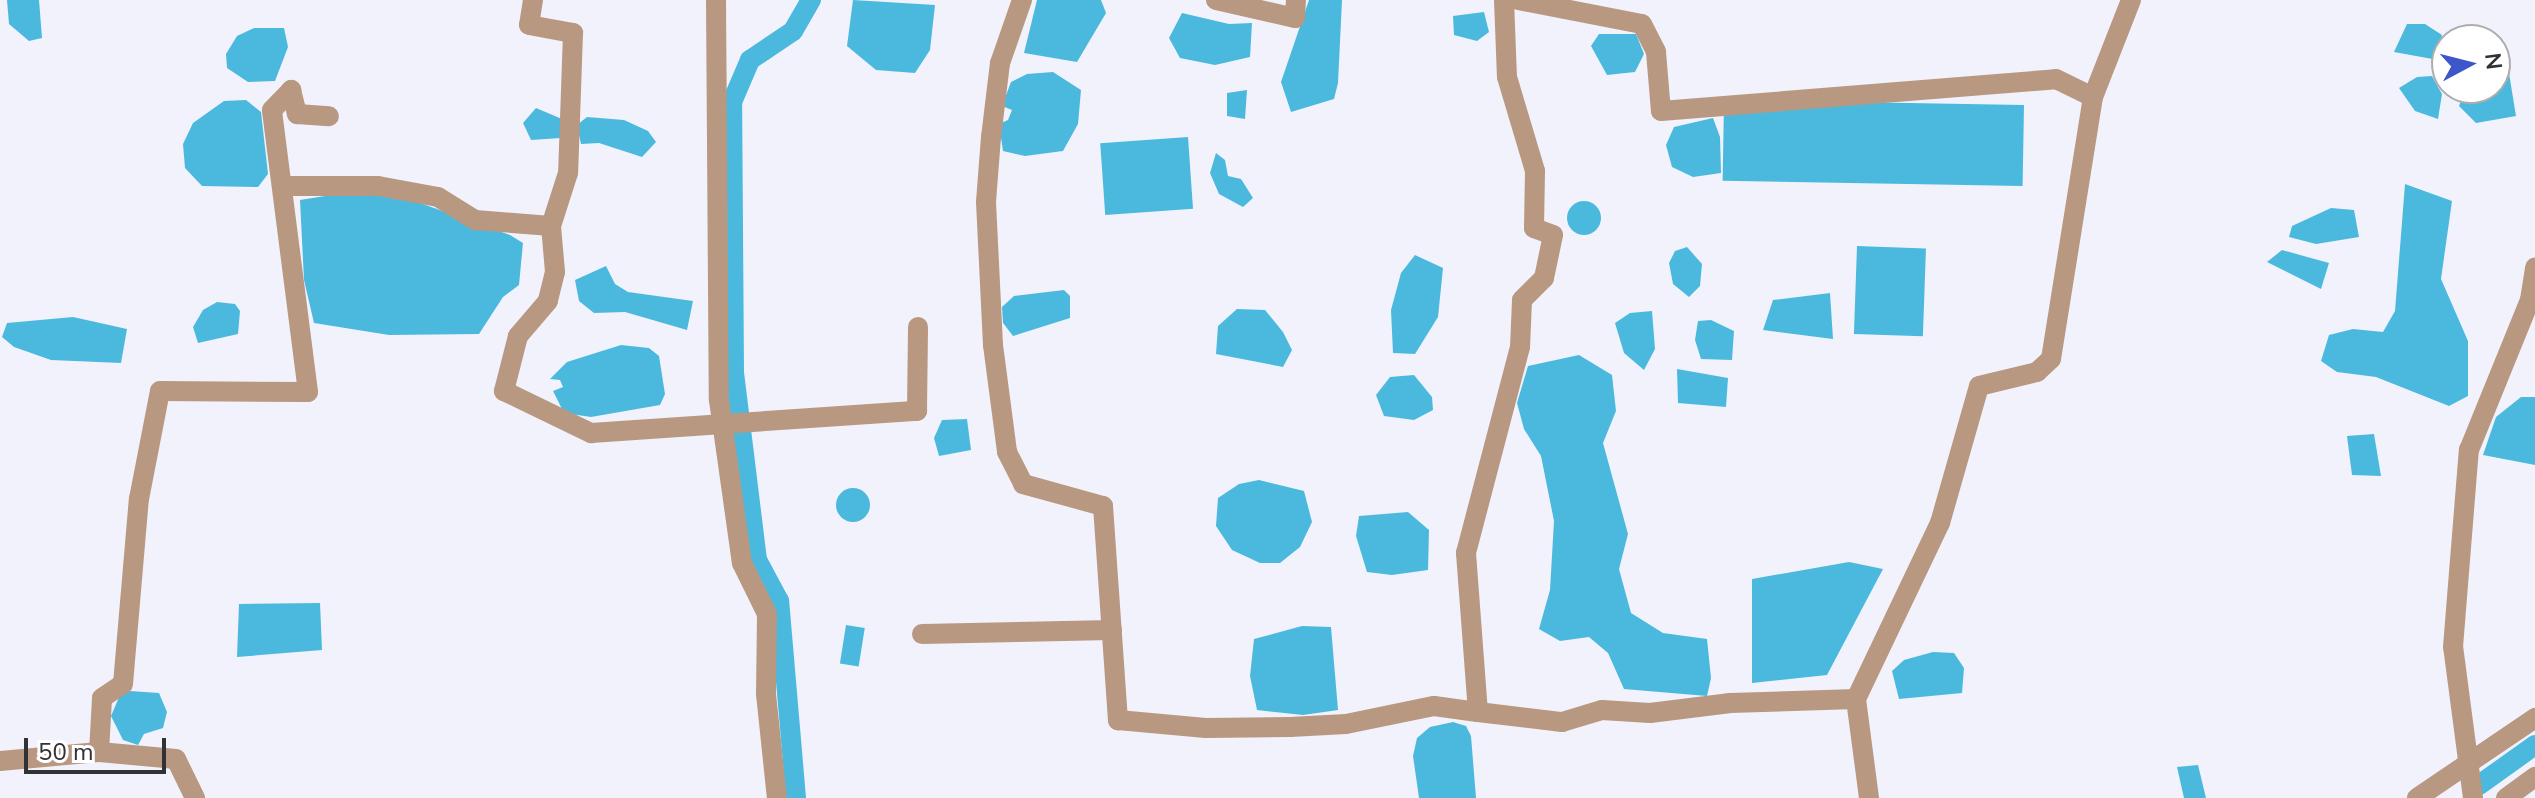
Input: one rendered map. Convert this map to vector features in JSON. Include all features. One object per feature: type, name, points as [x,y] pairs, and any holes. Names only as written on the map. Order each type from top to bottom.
[{"type":"street","points":[[533,0],[529,25],[573,33],[568,173],[551,226],[555,272],[548,301],[518,336],[504,391],[591,433],[710,422],[917,411],[918,327]]},
{"type":"street","points":[[716,0],[719,400],[742,563],[767,614],[766,694],[777,798]]},
{"type":"street","points":[[1022,0],[1000,63],[986,202],[993,345],[1007,452],[1023,484],[1103,506],[1118,720],[1206,728],[1290,727],[1346,724],[1434,706],[1562,722],[1602,710],[1650,713],[1730,703],[1856,699]]},
{"type":"street","points":[[1216,0],[1295,18],[1296,0]]},
{"type":"street","points":[[1478,712],[1466,553],[1520,347],[1522,300],[1544,278],[1553,235],[1534,228],[1535,171],[1507,77],[1504,0]]},
{"type":"street","points":[[1518,0],[1642,24],[1656,52],[1661,111],[2056,79],[2093,97]]},
{"type":"street","points":[[1869,798],[1856,699],[1940,523],[1979,386],[2037,372],[2051,359],[2093,97],[2131,0]]},
{"type":"street","points":[[99,752],[102,698],[123,684],[139,499],[160,391],[308,392],[272,110],[291,90],[297,114],[329,116]]},
{"type":"street","points":[[283,186],[378,186],[438,197],[475,220],[551,226]]},
{"type":"street","points":[[2473,798],[2453,647],[2469,450],[2530,300],[2535,267]]},
{"type":"street","points":[[922,634],[1112,630]]},
{"type":"street","points":[[2417,798],[2535,718]]},
{"type":"street","points":[[0,761],[99,752],[176,759],[195,798]]},
{"type":"street","points":[[2506,798],[2535,777]]},
{"type":"water","points":[[7,0],[39,0],[42,38],[29,41],[9,24]]},
{"type":"water","points":[[853,0],[935,5],[930,50],[915,73],[876,70],[847,46]]},
{"type":"water","points":[[1037,0],[1101,0],[1106,13],[1077,62],[1024,53]]},
{"type":"water","points":[[1309,0],[1342,0],[1338,83],[1334,99],[1291,112],[1281,82]]},
{"type":"water","points":[[1484,12],[1489,32],[1477,41],[1454,35],[1453,16]]},
{"type":"water","points":[[1182,13],[1229,24],[1252,23],[1250,57],[1215,65],[1180,58],[1169,38]]},
{"type":"water","points":[[2407,24],[2425,24],[2431,28],[2431,59],[2394,52]]},
{"type":"water","points":[[254,28],[284,28],[288,47],[275,81],[248,82],[227,68],[226,54],[237,36]]},
{"type":"water","points":[[1599,34],[1636,34],[1644,54],[1635,72],[1607,75],[1591,46]]},
{"type":"water","points":[[1053,72],[1081,90],[1078,124],[1063,151],[1025,156],[1003,151],[999,124],[1008,120],[1012,110],[1002,106],[1011,82],[1027,74]]},
{"type":"water","points":[[2431,76],[2431,104],[2440,104],[2438,119],[2415,111],[2399,88],[2417,77]]},
{"type":"water","points":[[2511,85],[2516,116],[2476,123],[2459,106],[2511,104]]},
{"type":"water","points":[[1247,90],[1245,119],[1227,116],[1227,93]]},
{"type":"water","points":[[246,100],[261,112],[268,174],[258,187],[202,186],[185,168],[183,144],[193,123],[224,101]]},
{"type":"water","points":[[1724,100],[2024,105],[2023,186],[1723,181]]},
{"type":"water","points":[[536,108],[562,119],[561,138],[531,140],[523,123]]},
{"type":"water","points":[[587,117],[624,120],[648,131],[656,142],[642,157],[599,143],[581,144],[577,125]]},
{"type":"water","points":[[1713,118],[1720,137],[1721,173],[1693,177],[1672,167],[1666,145],[1674,127]]},
{"type":"water","points":[[1188,137],[1193,209],[1105,215],[1100,143]]},
{"type":"water","points":[[1216,153],[1225,160],[1228,176],[1241,179],[1253,198],[1243,207],[1219,194],[1210,173]]},
{"type":"water","points":[[2405,184],[2452,201],[2441,279],[2468,341],[2468,396],[2449,406],[2376,377],[2337,372],[2321,361],[2329,335],[2353,329],[2383,332],[2395,311]]},
{"type":"water","points":[[344,193],[406,198],[510,235],[523,243],[519,285],[503,297],[479,334],[389,335],[314,323],[304,280],[300,200]]},
{"type":"water","points":[[1584,201],[1596,206],[1601,218],[1596,230],[1584,235],[1572,230],[1567,218],[1572,206]]},
{"type":"water","points":[[2331,208],[2354,210],[2359,237],[2316,244],[2289,237],[2292,226]]},
{"type":"water","points":[[1857,246],[1926,248],[1923,336],[1854,334]]},
{"type":"water","points":[[1687,247],[1702,264],[1700,286],[1689,297],[1673,284],[1669,263],[1675,251]]},
{"type":"water","points":[[2282,250],[2329,263],[2321,289],[2267,262]]},
{"type":"water","points":[[1415,255],[1443,268],[1438,317],[1415,354],[1393,353],[1391,310],[1401,273]]},
{"type":"water","points":[[606,266],[615,284],[628,292],[693,301],[687,330],[625,312],[594,313],[579,301],[575,280]]},
{"type":"water","points":[[1064,290],[1070,296],[1070,318],[1013,336],[1003,323],[1002,307],[1014,296]]},
{"type":"water","points":[[1830,293],[1833,339],[1763,330],[1773,300]]},
{"type":"water","points":[[217,302],[235,304],[240,311],[238,334],[198,343],[193,327],[203,310]]},
{"type":"water","points":[[1237,309],[1265,310],[1283,332],[1292,350],[1283,367],[1216,354],[1218,326]]},
{"type":"water","points":[[1652,311],[1655,349],[1644,370],[1624,353],[1615,323],[1630,313]]},
{"type":"water","points":[[73,317],[127,329],[121,363],[51,360],[14,347],[2,337],[7,323]]},
{"type":"water","points":[[1711,320],[1734,331],[1732,360],[1701,359],[1695,340],[1698,321]]},
{"type":"water","points":[[621,345],[649,348],[659,356],[665,394],[660,405],[591,417],[564,413],[553,391],[563,387],[560,380],[550,379],[567,362]]},
{"type":"water","points":[[1579,355],[1612,375],[1616,411],[1603,443],[1628,534],[1619,569],[1631,613],[1663,633],[1707,639],[1711,678],[1707,696],[1624,689],[1608,653],[1589,637],[1560,641],[1539,629],[1550,590],[1554,521],[1541,456],[1524,429],[1517,403],[1528,366]]},
{"type":"water","points":[[1677,369],[1728,378],[1726,407],[1678,403]]},
{"type":"water","points":[[1414,375],[1432,397],[1433,410],[1414,420],[1384,416],[1376,395],[1390,377]]},
{"type":"water","points":[[2521,397],[2535,397],[2535,465],[2483,455],[2496,417]]},
{"type":"water","points":[[967,419],[971,450],[939,456],[934,438],[942,420]]},
{"type":"water","points":[[2374,434],[2381,476],[2352,475],[2347,436]]},
{"type":"water","points":[[1259,480],[1304,491],[1312,522],[1300,547],[1280,563],[1260,563],[1232,550],[1216,526],[1218,498],[1239,484]]},
{"type":"water","points":[[853,488],[865,493],[870,505],[865,517],[853,522],[841,517],[836,505],[841,493]]},
{"type":"water","points":[[1408,512],[1429,530],[1428,570],[1392,575],[1367,572],[1356,536],[1359,516]]},
{"type":"water","points":[[1849,562],[1883,569],[1827,675],[1752,683],[1752,579]]},
{"type":"water","points":[[320,603],[322,650],[237,657],[239,604]]},
{"type":"water","points":[[846,625],[865,628],[859,666],[840,664]]},
{"type":"water","points":[[1302,626],[1331,627],[1338,710],[1303,715],[1257,710],[1250,676],[1254,639]]},
{"type":"water","points":[[1933,652],[1954,653],[1964,668],[1962,693],[1899,699],[1892,671],[1904,660]]},
{"type":"water","points":[[130,691],[159,693],[167,712],[163,728],[144,734],[138,745],[123,740],[111,716],[120,695]]},
{"type":"water","points":[[1453,722],[1466,726],[1471,736],[1476,798],[1419,798],[1413,756],[1417,738],[1430,727]]},
{"type":"water","points":[[2198,765],[2206,798],[2184,798],[2177,767]]},
{"type":"waterway","points":[[796,798],[779,601],[757,560],[734,372],[732,102],[750,60],[793,31],[811,0]]},
{"type":"waterway","points":[[2479,785],[2535,745]]}]
